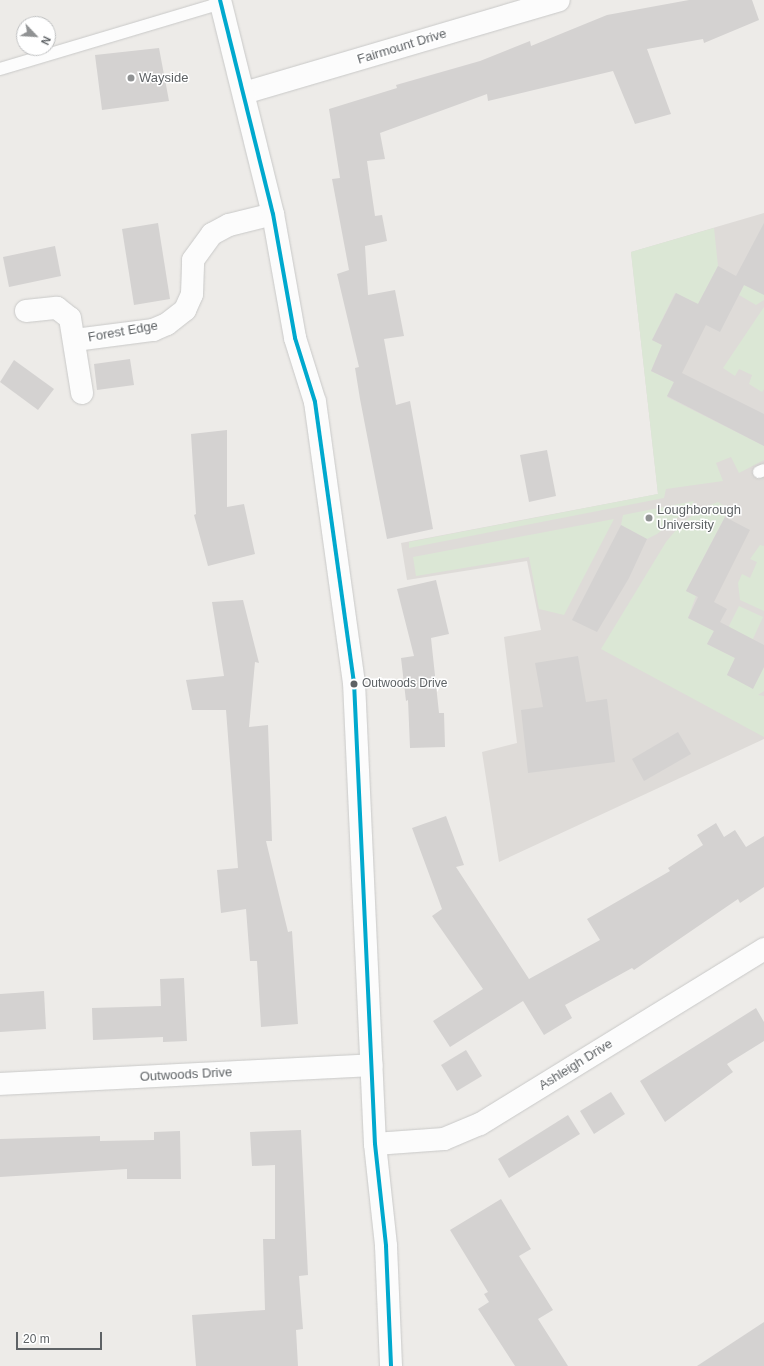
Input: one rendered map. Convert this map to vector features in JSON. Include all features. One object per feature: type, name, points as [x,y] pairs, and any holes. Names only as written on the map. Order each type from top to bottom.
[{"type":"street","name":"Fairmount Drive","points":[[244,93],[559,0]]},
{"type":"street","points":[[220,1],[273,214],[295,338],[315,402],[354,682],[375,1144],[386,1246],[391,1366]]},
{"type":"street","name":"Forest Edge","points":[[75,340],[153,330],[168,324],[185,310],[192,294],[194,260],[212,234],[229,225],[273,214]]},
{"type":"street","name":"Forest Edge","points":[[26,311],[48,308],[64,312],[70,318],[75,340],[82,393]]},
{"type":"street","name":"Ashleigh Drive","points":[[375,1144],[444,1139],[480,1124],[764,949]]},
{"type":"street","name":"Outwoods Drive","points":[[0,1084],[372,1065]]},
{"type":"lane","points":[[0,69],[220,1]]},
{"type":"shaded area","name":"Loughborough University","points":[[764,213],[764,739],[499,862],[482,752],[517,743],[504,637],[541,630],[527,561],[407,580],[401,543],[658,494],[631,252]]},
{"type":"green space","points":[[714,228],[718,266],[698,304],[675,293],[652,340],[662,345],[651,371],[674,382],[667,397],[764,446],[764,460],[739,473],[731,457],[716,463],[723,481],[666,489],[664,498],[409,548],[409,542],[658,494],[631,252]]},
{"type":"green space","points":[[744,285],[764,293],[764,300],[756,305],[739,295]]},
{"type":"green space","points":[[764,307],[764,389],[762,392],[749,384],[752,375],[739,369],[735,376],[723,368]]},
{"type":"green space","points":[[694,501],[691,507],[657,534],[647,539],[621,525],[623,515]]},
{"type":"green space","points":[[718,502],[729,509],[686,591],[696,596],[688,618],[714,631],[707,644],[735,658],[727,675],[753,688],[764,667],[764,691],[758,695],[764,696],[764,737],[601,649],[666,542],[681,524],[702,508]]},
{"type":"green space","points":[[614,519],[564,615],[539,609],[529,557],[416,576],[413,557]]},
{"type":"green space","points":[[760,545],[764,546],[764,611],[740,600],[738,583],[742,574],[750,578],[757,562],[750,559]]},
{"type":"green space","points":[[739,606],[763,617],[746,654],[729,626]]},
{"type":"building","points":[[689,0],[752,0],[759,20],[704,43],[703,39],[647,49],[671,114],[635,124],[613,71],[488,101],[487,94],[380,133],[385,159],[367,161],[375,216],[382,215],[387,241],[365,246],[368,295],[395,290],[404,336],[384,339],[396,405],[410,401],[433,529],[387,539],[360,399],[355,368],[359,367],[337,274],[349,270],[332,179],[340,178],[329,109],[397,88],[396,85],[480,61],[530,41],[531,46],[607,15]]},
{"type":"building","name":"Wayside","points":[[159,48],[169,101],[102,110],[95,55]]},
{"type":"building","points":[[158,223],[170,299],[134,305],[122,229]]},
{"type":"building","points":[[764,223],[764,295],[744,285],[720,332],[706,325],[682,373],[764,414],[764,446],[667,396],[674,382],[651,371],[662,345],[652,340],[676,293],[698,304],[718,266],[736,276]]},
{"type":"building","points":[[55,246],[61,276],[9,287],[3,257]]},
{"type":"building","points":[[130,359],[134,385],[97,390],[94,364]]},
{"type":"building","points":[[14,360],[54,389],[38,410],[0,382]]},
{"type":"building","points":[[227,430],[227,507],[244,504],[255,554],[208,566],[194,515],[196,514],[191,434]]},
{"type":"building","points":[[547,450],[556,496],[529,502],[520,455]]},
{"type":"building","points":[[725,517],[750,530],[714,602],[727,609],[720,622],[764,645],[764,667],[753,689],[727,675],[735,658],[707,644],[714,631],[688,618],[698,597],[686,591]]},
{"type":"building","points":[[621,525],[647,539],[629,578],[597,632],[572,620]]},
{"type":"building","points":[[436,580],[449,634],[431,638],[439,713],[444,713],[445,747],[410,748],[408,700],[406,701],[401,658],[414,656],[397,589]]},
{"type":"building","points":[[243,600],[259,663],[255,662],[249,727],[268,725],[272,841],[266,841],[288,932],[292,931],[298,1024],[261,1027],[257,961],[250,961],[246,909],[221,913],[217,870],[238,868],[226,710],[192,710],[186,680],[224,676],[212,602]]},
{"type":"building","points":[[578,656],[586,702],[607,699],[615,762],[528,773],[521,710],[543,707],[535,663]]},
{"type":"building","points":[[678,732],[691,754],[644,781],[632,759]]},
{"type":"building","points":[[446,816],[464,865],[456,867],[529,979],[600,940],[587,919],[670,871],[668,868],[703,845],[697,835],[716,823],[724,837],[735,830],[746,847],[764,836],[764,887],[740,903],[738,899],[634,970],[632,968],[565,1005],[572,1018],[544,1035],[523,1001],[450,1047],[433,1021],[483,989],[432,916],[442,909],[412,828]]},
{"type":"building","points":[[184,978],[187,1041],[163,1042],[163,1037],[93,1040],[92,1008],[161,1006],[160,979]]},
{"type":"building","points":[[44,991],[46,1029],[0,1032],[0,994]]},
{"type":"building","points":[[756,1008],[764,1022],[764,1041],[727,1064],[733,1072],[665,1122],[640,1081]]},
{"type":"building","points":[[466,1050],[482,1076],[457,1091],[441,1065]]},
{"type":"building","points":[[611,1092],[625,1114],[594,1134],[580,1111]]},
{"type":"building","points":[[568,1115],[580,1134],[509,1178],[498,1159]]},
{"type":"building","points":[[301,1130],[308,1275],[299,1276],[303,1329],[296,1330],[298,1366],[196,1366],[192,1315],[265,1310],[263,1239],[275,1239],[275,1165],[252,1166],[250,1132]]},
{"type":"building","points":[[180,1131],[181,1179],[127,1179],[127,1169],[0,1177],[0,1139],[100,1136],[100,1141],[154,1140],[154,1132]]},
{"type":"building","points":[[501,1199],[531,1249],[519,1256],[553,1310],[538,1319],[568,1366],[515,1366],[478,1309],[489,1302],[484,1294],[488,1292],[450,1230]]},
{"type":"building","points":[[764,1322],[764,1366],[697,1366]]},
{"type":"transit line","points":[[220,0],[273,214],[295,338],[315,402],[354,682],[375,1144],[386,1246],[391,1366]]},
{"type":"place","name":"Wayside","points":[[131,78]]},
{"type":"place","name":"Loughborough University","points":[[649,518]]},
{"type":"place","name":"Outwoods Drive","points":[[354,684]]}]
